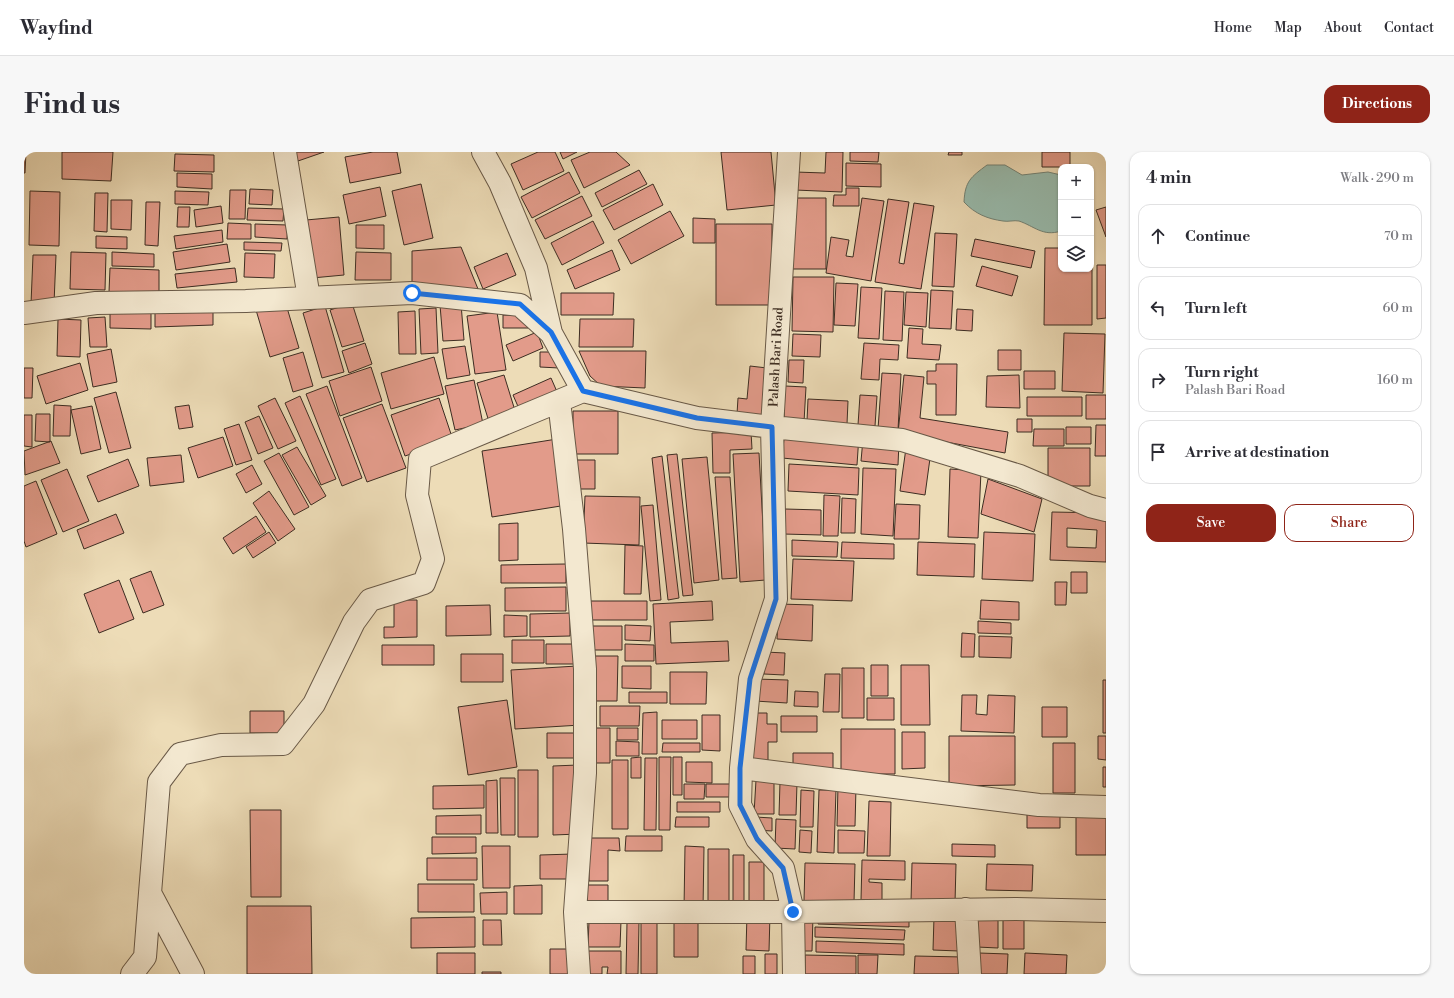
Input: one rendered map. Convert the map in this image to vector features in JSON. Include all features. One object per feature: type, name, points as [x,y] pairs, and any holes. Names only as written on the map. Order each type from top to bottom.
[{"type":"street","points":[[285,152],[309,298]]},
{"type":"street","points":[[483,152],[500,184],[536,268],[551,332],[583,391]]},
{"type":"street","name":"Palash Bari Road","points":[[789,152],[772,427],[776,599],[750,679],[740,768],[740,805],[757,839],[783,868],[793,912],[794,974]]},
{"type":"street","points":[[24,313],[96,303],[309,298],[412,293],[520,304],[551,332]]},
{"type":"street","points":[[132,974],[145,956],[159,782],[180,754],[221,746],[282,744],[314,704],[354,622],[370,600],[424,583],[433,559],[417,495],[420,459],[583,391],[697,418],[902,440],[1020,476],[1090,506],[1106,510]]},
{"type":"street","points":[[559,401],[574,529],[585,668],[585,773],[575,912],[579,974]]},
{"type":"street","points":[[740,768],[1039,805],[1106,807]]},
{"type":"street","points":[[150,893],[193,974]]},
{"type":"street","points":[[575,912],[793,912],[1016,908],[1106,911]]},
{"type":"street","points":[[966,909],[970,974]]},
{"type":"shaded area","points":[[987,165],[1005,165],[1022,175],[1048,172],[1058,174],[1058,232],[1044,232],[1019,221],[992,219],[977,213],[964,202],[967,184]]},
{"type":"building","points":[[24,152],[26,152],[25,173],[24,173]]},
{"type":"building","points":[[62,152],[113,152],[111,181],[62,179]]},
{"type":"building","points":[[295,152],[324,152],[298,161]]},
{"type":"building","points":[[373,152],[397,152],[401,173],[350,183],[345,157]]},
{"type":"building","points":[[538,152],[555,152],[564,171],[523,190],[511,164]]},
{"type":"building","points":[[560,152],[577,152],[563,159]]},
{"type":"building","points":[[590,152],[616,152],[630,165],[584,188],[571,160]]},
{"type":"building","points":[[721,152],[771,152],[776,205],[727,210]]},
{"type":"building","points":[[826,152],[843,152],[842,192],[795,190],[795,172],[825,173]]},
{"type":"building","points":[[850,152],[879,152],[878,162],[850,161]]},
{"type":"building","points":[[949,152],[962,152],[962,155],[948,155]]},
{"type":"building","points":[[1042,152],[1070,152],[1070,164],[1058,164],[1058,167],[1042,167]]},
{"type":"building","points":[[175,154],[214,155],[214,172],[174,171]]},
{"type":"building","points":[[846,163],[881,164],[881,187],[846,186]]},
{"type":"building","points":[[639,170],[647,184],[602,207],[595,193]]},
{"type":"building","points":[[569,172],[580,193],[532,218],[521,197]]},
{"type":"building","points":[[177,173],[212,174],[212,189],[177,187]]},
{"type":"building","points":[[421,184],[433,238],[404,245],[392,191]]},
{"type":"building","points":[[653,184],[663,205],[614,230],[603,210]]},
{"type":"building","points":[[380,187],[386,216],[349,224],[343,195]]},
{"type":"building","points":[[846,188],[859,188],[859,206],[833,206],[834,195],[846,195]]},
{"type":"building","points":[[250,189],[273,190],[272,205],[249,204]]},
{"type":"building","points":[[230,190],[246,190],[245,219],[229,219]]},
{"type":"building","points":[[30,191],[60,192],[59,246],[29,245]]},
{"type":"building","points":[[175,191],[209,192],[208,205],[175,204]]},
{"type":"building","points":[[95,193],[108,193],[107,232],[94,231]]},
{"type":"building","points":[[582,196],[592,216],[545,239],[535,220]]},
{"type":"building","points":[[793,198],[826,198],[826,269],[792,269]]},
{"type":"building","points":[[862,198],[884,201],[871,281],[826,273],[831,237],[849,240],[846,256],[853,257]]},
{"type":"building","points":[[888,199],[909,202],[899,263],[904,264],[914,203],[934,206],[921,289],[875,282]]},
{"type":"building","points":[[111,200],[132,200],[131,230],[111,229]]},
{"type":"building","points":[[146,202],[160,202],[158,246],[145,245]]},
{"type":"building","points":[[221,206],[223,223],[196,227],[194,210]]},
{"type":"building","points":[[178,207],[190,207],[189,227],[177,227]]},
{"type":"building","points":[[1106,207],[1106,237],[1096,210]]},
{"type":"building","points":[[248,208],[284,209],[283,221],[247,220]]},
{"type":"building","points":[[670,211],[684,236],[631,264],[618,240]]},
{"type":"building","points":[[339,217],[344,275],[312,278],[306,220]]},
{"type":"building","points":[[693,218],[715,219],[715,243],[693,243]]},
{"type":"building","points":[[593,221],[604,243],[562,265],[551,243]]},
{"type":"building","points":[[228,223],[251,224],[251,239],[227,239]]},
{"type":"building","points":[[255,224],[288,225],[287,239],[255,237]]},
{"type":"building","points":[[716,224],[772,224],[772,305],[716,305]]},
{"type":"building","points":[[356,225],[384,225],[384,249],[356,248]]},
{"type":"building","points":[[222,230],[223,242],[176,249],[174,236]]},
{"type":"building","points":[[935,233],[957,234],[954,287],[932,286]]},
{"type":"building","points":[[96,236],[127,237],[127,249],[96,248]]},
{"type":"building","points":[[975,239],[1035,251],[1031,268],[971,256]]},
{"type":"building","points":[[244,242],[282,243],[281,251],[244,250]]},
{"type":"building","points":[[227,244],[230,262],[176,270],[173,252]]},
{"type":"building","points":[[461,247],[478,289],[412,287],[412,251]]},
{"type":"building","points":[[1045,248],[1058,248],[1058,272],[1092,272],[1092,325],[1044,325]]},
{"type":"building","points":[[612,250],[620,270],[575,289],[567,270]]},
{"type":"building","points":[[71,252],[106,253],[105,290],[70,289]]},
{"type":"building","points":[[112,252],[154,254],[154,267],[112,266]]},
{"type":"building","points":[[356,252],[391,253],[391,280],[355,280]]},
{"type":"building","points":[[245,253],[275,254],[274,278],[244,277]]},
{"type":"building","points":[[507,253],[516,275],[483,289],[474,267]]},
{"type":"building","points":[[33,255],[56,255],[54,304],[31,304]]},
{"type":"building","points":[[1097,265],[1106,265],[1106,318],[1097,319]]},
{"type":"building","points":[[982,266],[1018,276],[1012,296],[976,286]]},
{"type":"building","points":[[110,268],[159,270],[159,293],[109,292]]},
{"type":"building","points":[[235,268],[237,282],[177,288],[175,274]]},
{"type":"building","points":[[793,277],[834,277],[833,332],[792,331]]},
{"type":"building","points":[[836,283],[858,284],[855,326],[834,325]]},
{"type":"building","points":[[861,287],[882,288],[879,339],[858,338]]},
{"type":"building","points":[[931,290],[953,291],[951,329],[929,328]]},
{"type":"building","points":[[885,291],[904,292],[902,341],[883,340]]},
{"type":"building","points":[[906,292],[928,293],[926,327],[904,325]]},
{"type":"building","points":[[561,293],[614,293],[613,315],[561,315]]},
{"type":"building","points":[[285,301],[299,348],[270,357],[256,310]]},
{"type":"building","points":[[352,303],[364,341],[342,347],[330,310]]},
{"type":"building","points":[[461,304],[464,340],[443,341],[440,305]]},
{"type":"building","points":[[325,306],[344,372],[322,378],[303,313]]},
{"type":"building","points":[[436,308],[438,353],[421,354],[419,309]]},
{"type":"building","points":[[213,309],[213,325],[155,327],[155,311]]},
{"type":"building","points":[[957,309],[973,310],[972,331],[956,330]]},
{"type":"building","points":[[110,311],[151,311],[151,329],[110,328]]},
{"type":"building","points":[[415,311],[416,354],[399,354],[398,312]]},
{"type":"building","points":[[497,312],[506,370],[475,374],[467,316]]},
{"type":"building","points":[[503,315],[529,316],[528,328],[503,328]]},
{"type":"building","points":[[105,317],[107,347],[90,347],[88,318]]},
{"type":"building","points":[[58,319],[81,320],[80,357],[57,356]]},
{"type":"building","points":[[580,319],[634,319],[633,347],[579,347]]},
{"type":"building","points":[[909,328],[923,329],[922,344],[941,345],[939,360],[907,358]]},
{"type":"building","points":[[537,332],[543,348],[513,361],[506,345]]},
{"type":"building","points":[[1064,333],[1105,334],[1103,393],[1062,391]]},
{"type":"building","points":[[793,334],[821,335],[820,357],[792,356]]},
{"type":"building","points":[[365,343],[372,364],[349,373],[342,351]]},
{"type":"building","points":[[864,343],[899,345],[898,360],[880,359],[879,380],[861,379]]},
{"type":"building","points":[[465,346],[470,375],[447,379],[442,349]]},
{"type":"building","points":[[111,349],[117,382],[93,387],[87,354]]},
{"type":"building","points":[[998,350],[1021,350],[1021,370],[998,370]]},
{"type":"building","points":[[579,351],[646,351],[645,388],[601,386],[590,376]]},
{"type":"building","points":[[303,352],[313,386],[293,392],[283,358]]},
{"type":"building","points":[[540,352],[559,352],[559,368],[540,367]]},
{"type":"building","points":[[434,357],[444,394],[391,409],[381,373]]},
{"type":"building","points":[[789,360],[804,360],[803,383],[788,382]]},
{"type":"building","points":[[80,363],[88,390],[46,404],[37,376]]},
{"type":"building","points":[[936,364],[957,364],[956,415],[936,415],[936,384],[927,384],[927,371],[936,371]]},
{"type":"building","points":[[750,366],[767,368],[763,416],[737,414],[738,398],[747,399]]},
{"type":"building","points":[[371,367],[382,401],[340,416],[329,381]]},
{"type":"building","points":[[24,368],[33,368],[32,398],[24,398]]},
{"type":"building","points":[[1024,371],[1055,371],[1055,389],[1024,389]]},
{"type":"building","points":[[882,373],[901,374],[898,430],[878,429]]},
{"type":"building","points":[[504,375],[517,417],[490,425],[477,383]]},
{"type":"building","points":[[904,375],[924,377],[920,418],[1008,432],[1005,453],[898,433]]},
{"type":"building","points":[[1019,375],[1020,408],[986,407],[987,376]]},
{"type":"building","points":[[551,378],[558,394],[520,411],[513,395]]},
{"type":"building","points":[[474,380],[483,424],[455,430],[445,386]]},
{"type":"building","points":[[327,386],[362,478],[342,486],[306,394]]},
{"type":"building","points":[[785,386],[806,387],[804,422],[784,421]]},
{"type":"building","points":[[116,392],[131,448],[109,453],[94,398]]},
{"type":"building","points":[[860,395],[877,396],[875,426],[858,425]]},
{"type":"building","points":[[1086,395],[1106,395],[1106,419],[1086,419]]},
{"type":"building","points":[[300,396],[336,479],[321,485],[285,403]]},
{"type":"building","points":[[1027,397],[1082,397],[1082,416],[1027,416]]},
{"type":"building","points":[[275,398],[296,441],[278,449],[258,406]]},
{"type":"building","points":[[439,398],[453,440],[405,456],[391,415]]},
{"type":"building","points":[[808,399],[848,401],[847,424],[807,421]]},
{"type":"building","points":[[382,404],[406,468],[367,482],[343,418]]},
{"type":"building","points":[[54,405],[71,406],[70,436],[53,436]]},
{"type":"building","points":[[189,405],[193,427],[179,429],[175,407]]},
{"type":"building","points":[[92,406],[101,449],[81,454],[71,410]]},
{"type":"building","points":[[573,411],[618,411],[618,454],[573,454]]},
{"type":"building","points":[[36,414],[50,414],[50,442],[35,441]]},
{"type":"building","points":[[24,415],[32,415],[32,447],[24,446]]},
{"type":"building","points":[[259,416],[273,448],[258,454],[245,422]]},
{"type":"building","points":[[1017,419],[1032,419],[1032,432],[1017,432]]},
{"type":"building","points":[[239,424],[252,460],[236,465],[224,429]]},
{"type":"building","points":[[1096,425],[1106,425],[1106,456],[1095,456]]},
{"type":"building","points":[[1066,427],[1091,427],[1091,444],[1066,444]]},
{"type":"building","points":[[785,429],[859,435],[857,465],[782,458]]},
{"type":"building","points":[[1034,429],[1064,429],[1064,446],[1033,446]]},
{"type":"building","points":[[751,432],[752,449],[730,450],[730,473],[713,473],[712,433]]},
{"type":"building","points":[[223,437],[233,466],[198,478],[188,448]]},
{"type":"building","points":[[557,439],[567,505],[492,517],[482,451]]},
{"type":"building","points":[[863,439],[899,442],[898,465],[861,461]]},
{"type":"building","points":[[51,441],[60,463],[25,475],[24,451]]},
{"type":"building","points":[[297,447],[326,496],[311,505],[282,455]]},
{"type":"building","points":[[906,448],[931,451],[925,495],[900,491]]},
{"type":"building","points":[[1048,448],[1090,448],[1090,486],[1048,486]]},
{"type":"building","points":[[279,453],[309,507],[294,515],[264,461]]},
{"type":"building","points":[[759,453],[766,580],[740,582],[733,454]]},
{"type":"building","points":[[677,454],[693,595],[683,596],[667,455]]},
{"type":"building","points":[[181,455],[184,482],[150,486],[147,458]]},
{"type":"building","points":[[662,456],[679,598],[668,600],[652,458]]},
{"type":"building","points":[[707,457],[719,580],[694,583],[682,459]]},
{"type":"building","points":[[128,459],[139,486],[98,502],[87,476]]},
{"type":"building","points":[[575,460],[595,460],[595,489],[575,489]]},
{"type":"building","points":[[789,464],[859,468],[858,495],[788,491]]},
{"type":"building","points":[[252,465],[262,484],[246,493],[236,474]]},
{"type":"building","points":[[863,468],[896,469],[893,536],[861,534]]},
{"type":"building","points":[[67,469],[89,521],[63,532],[41,480]]},
{"type":"building","points":[[950,469],[981,471],[978,538],[948,537]]},
{"type":"building","points":[[715,477],[730,477],[737,578],[722,579]]},
{"type":"building","points":[[988,479],[1042,499],[1034,532],[981,514]]},
{"type":"building","points":[[36,481],[57,534],[26,547],[24,541],[24,486]]},
{"type":"building","points":[[269,491],[295,529],[278,541],[253,503]]},
{"type":"building","points":[[824,495],[840,496],[838,536],[823,536]]},
{"type":"building","points":[[585,496],[640,497],[639,545],[583,543]]},
{"type":"building","points":[[842,498],[856,499],[855,533],[841,533]]},
{"type":"building","points":[[896,504],[920,505],[919,539],[894,539]]},
{"type":"building","points":[[653,505],[661,600],[650,601],[641,506]]},
{"type":"building","points":[[785,509],[821,510],[821,535],[783,534]]},
{"type":"building","points":[[1052,512],[1106,513],[1106,562],[1050,560]],"holes":[[[1067,528],[1097,530],[1096,548],[1067,547]]]},
{"type":"building","points":[[116,514],[124,533],[84,549],[77,530]]},
{"type":"building","points":[[256,516],[266,532],[233,554],[223,538]]},
{"type":"building","points":[[518,523],[518,560],[499,561],[499,524]]},
{"type":"building","points":[[269,532],[276,543],[253,558],[246,547]]},
{"type":"building","points":[[984,532],[1035,534],[1033,581],[982,579]]},
{"type":"building","points":[[792,540],[838,542],[837,557],[792,556]]},
{"type":"building","points":[[842,542],[894,544],[894,559],[841,558]]},
{"type":"building","points":[[918,542],[975,544],[974,577],[917,575]]},
{"type":"building","points":[[625,545],[643,546],[641,594],[624,594]]},
{"type":"building","points":[[793,559],[854,561],[852,601],[791,599]]},
{"type":"building","points":[[566,564],[566,583],[501,583],[501,565]]},
{"type":"building","points":[[151,571],[164,605],[143,613],[130,579]]},
{"type":"building","points":[[1071,572],[1087,572],[1087,593],[1071,593]]},
{"type":"building","points":[[119,580],[134,619],[99,633],[84,594]]},
{"type":"building","points":[[1055,582],[1067,582],[1066,605],[1055,605]]},
{"type":"building","points":[[566,587],[566,611],[505,611],[505,588]]},
{"type":"building","points":[[394,600],[417,600],[417,637],[384,638],[384,627],[394,627]]},
{"type":"building","points":[[981,600],[1019,602],[1019,620],[980,619]]},
{"type":"building","points":[[590,601],[647,601],[647,620],[590,620]]},
{"type":"building","points":[[712,601],[713,620],[670,622],[671,643],[728,641],[729,661],[656,664],[653,604]]},
{"type":"building","points":[[779,604],[813,605],[812,641],[777,639]]},
{"type":"building","points":[[490,605],[491,635],[446,636],[446,606]]},
{"type":"building","points":[[570,613],[570,636],[530,637],[530,614]]},
{"type":"building","points":[[504,615],[527,616],[527,636],[504,637]]},
{"type":"building","points":[[978,621],[1011,623],[1011,634],[978,633]]},
{"type":"building","points":[[625,625],[651,626],[650,641],[625,640]]},
{"type":"building","points":[[591,626],[622,626],[622,650],[590,650]]},
{"type":"building","points":[[962,633],[975,634],[974,657],[961,657]]},
{"type":"building","points":[[979,636],[1012,637],[1011,658],[979,657]]},
{"type":"building","points":[[512,640],[544,640],[544,663],[512,663]]},
{"type":"building","points":[[546,644],[575,644],[575,664],[546,664]]},
{"type":"building","points":[[625,644],[654,645],[654,661],[625,661]]},
{"type":"building","points":[[382,645],[434,645],[434,665],[382,665]]},
{"type":"building","points":[[765,652],[785,653],[784,675],[764,674]]},
{"type":"building","points":[[461,654],[503,654],[503,682],[461,682]]},
{"type":"building","points":[[590,656],[618,656],[617,701],[590,701]]},
{"type":"building","points":[[871,665],[888,665],[888,696],[871,696]]},
{"type":"building","points":[[901,665],[929,665],[930,725],[901,725]]},
{"type":"building","points":[[577,666],[581,725],[515,729],[511,670]]},
{"type":"building","points":[[622,666],[651,666],[651,689],[622,688]]},
{"type":"building","points":[[842,668],[864,668],[864,718],[842,718]]},
{"type":"building","points":[[670,672],[707,672],[706,704],[670,704]]},
{"type":"building","points":[[825,674],[840,674],[839,712],[823,712]]},
{"type":"building","points":[[755,679],[788,680],[787,703],[755,701]]},
{"type":"building","points":[[1103,680],[1106,680],[1106,733],[1103,733]]},
{"type":"building","points":[[795,691],[818,692],[818,707],[794,706]]},
{"type":"building","points":[[629,692],[667,692],[667,703],[629,703]]},
{"type":"building","points":[[962,695],[977,695],[976,714],[987,715],[988,695],[1015,696],[1014,733],[961,731]]},
{"type":"building","points":[[867,698],[894,698],[894,720],[867,720]]},
{"type":"building","points":[[507,700],[517,767],[468,775],[458,707]]},
{"type":"building","points":[[600,706],[640,706],[639,726],[600,726]]},
{"type":"building","points":[[1042,707],[1067,707],[1067,737],[1042,737]]},
{"type":"building","points":[[250,711],[284,711],[284,733],[250,733]]},
{"type":"building","points":[[657,712],[657,754],[642,754],[643,713]]},
{"type":"building","points":[[750,713],[767,713],[767,724],[777,724],[777,742],[768,742],[768,765],[750,765]]},
{"type":"building","points":[[702,715],[720,715],[720,751],[702,750]]},
{"type":"building","points":[[781,716],[817,716],[817,732],[781,732]]},
{"type":"building","points":[[662,720],[697,720],[697,739],[662,739]]},
{"type":"building","points":[[595,728],[610,728],[610,763],[595,763]]},
{"type":"building","points":[[617,728],[638,728],[638,740],[617,740]]},
{"type":"building","points":[[841,729],[895,729],[895,774],[841,774]]},
{"type":"building","points":[[902,732],[925,732],[925,768],[902,769]]},
{"type":"building","points":[[547,733],[581,733],[581,758],[547,758]]},
{"type":"building","points":[[949,736],[1015,736],[1015,785],[949,786]]},
{"type":"building","points":[[1098,736],[1106,736],[1106,760],[1098,759]]},
{"type":"building","points":[[616,741],[639,742],[639,756],[616,756]]},
{"type":"building","points":[[663,743],[700,743],[700,752],[662,752]]},
{"type":"building","points":[[1053,743],[1075,743],[1075,793],[1053,793]]},
{"type":"building","points":[[793,753],[833,753],[833,772],[793,772]]},
{"type":"building","points":[[641,757],[641,778],[631,778],[631,758]]},
{"type":"building","points":[[659,757],[671,757],[670,830],[659,830]]},
{"type":"building","points":[[673,757],[682,757],[682,795],[673,795]]},
{"type":"building","points":[[645,758],[657,758],[656,830],[644,830]]},
{"type":"building","points":[[612,760],[628,760],[628,829],[612,829]]},
{"type":"building","points":[[686,762],[712,762],[712,783],[686,782]]},
{"type":"building","points":[[578,765],[579,834],[553,835],[553,766]]},
{"type":"building","points":[[1103,767],[1106,767],[1106,787],[1103,787]]},
{"type":"building","points":[[518,770],[538,770],[538,837],[518,837]]},
{"type":"building","points":[[500,778],[515,778],[515,835],[501,835]]},
{"type":"building","points":[[497,780],[498,833],[486,833],[486,781]]},
{"type":"building","points":[[756,780],[774,780],[774,814],[754,814]]},
{"type":"building","points":[[780,782],[797,783],[796,815],[779,815]]},
{"type":"building","points":[[684,784],[705,784],[704,799],[684,799]]},
{"type":"building","points":[[706,784],[733,784],[733,797],[706,797]]},
{"type":"building","points":[[484,785],[484,808],[433,809],[433,786]]},
{"type":"building","points":[[838,786],[856,787],[855,826],[837,826]]},
{"type":"building","points":[[801,790],[814,791],[813,827],[800,827]]},
{"type":"building","points":[[819,790],[836,790],[834,853],[817,852]]},
{"type":"building","points":[[869,801],[891,802],[890,856],[867,856]]},
{"type":"building","points":[[677,802],[720,802],[720,812],[677,812]]},
{"type":"building","points":[[250,810],[281,810],[281,897],[251,897]]},
{"type":"building","points":[[1027,812],[1060,812],[1060,828],[1027,828]]},
{"type":"building","points":[[481,815],[481,834],[436,834],[436,816]]},
{"type":"building","points":[[1076,815],[1106,815],[1106,855],[1076,855]]},
{"type":"building","points":[[676,817],[709,817],[709,827],[675,827]]},
{"type":"building","points":[[755,817],[772,818],[772,831],[755,830]]},
{"type":"building","points":[[776,819],[796,820],[795,849],[775,848]]},
{"type":"building","points":[[800,830],[812,831],[811,853],[799,852]]},
{"type":"building","points":[[838,830],[865,831],[864,853],[838,853]]},
{"type":"building","points":[[626,836],[662,836],[662,851],[625,851]]},
{"type":"building","points":[[432,837],[476,837],[476,853],[432,854]]},
{"type":"building","points":[[589,838],[619,838],[620,851],[608,850],[608,881],[589,881]]},
{"type":"building","points":[[952,844],[995,845],[995,857],[952,856]]},
{"type":"building","points":[[482,846],[510,846],[510,888],[483,888]]},
{"type":"building","points":[[685,846],[704,847],[703,909],[684,909]]},
{"type":"building","points":[[708,849],[729,849],[729,910],[708,910]]},
{"type":"building","points":[[573,854],[573,879],[540,879],[540,855]]},
{"type":"building","points":[[733,855],[744,855],[744,908],[733,909]]},
{"type":"building","points":[[427,858],[477,858],[477,880],[427,880]]},
{"type":"building","points":[[862,860],[905,861],[905,880],[869,879],[869,882],[882,883],[882,900],[861,900]]},
{"type":"building","points":[[749,862],[764,862],[764,908],[749,908]]},
{"type":"building","points":[[805,863],[855,864],[854,902],[804,901]]},
{"type":"building","points":[[912,863],[956,864],[955,903],[911,902]]},
{"type":"building","points":[[987,864],[1033,865],[1032,891],[986,890]]},
{"type":"building","points":[[418,884],[474,884],[474,912],[418,912]]},
{"type":"building","points":[[542,885],[542,914],[514,914],[514,886]]},
{"type":"building","points":[[587,885],[608,885],[608,907],[587,907]]},
{"type":"building","points":[[507,892],[507,914],[481,914],[480,893]]},
{"type":"building","points":[[247,906],[311,906],[312,974],[247,974]]},
{"type":"building","points":[[747,914],[770,914],[769,951],[746,950]]},
{"type":"building","points":[[801,915],[813,915],[812,951],[800,951]]},
{"type":"building","points":[[819,915],[909,917],[909,927],[818,924]]},
{"type":"building","points":[[978,916],[998,917],[998,948],[977,947]]},
{"type":"building","points":[[475,917],[475,947],[411,948],[411,918]]},
{"type":"building","points":[[674,917],[698,917],[698,957],[674,957]]},
{"type":"building","points":[[934,917],[960,918],[959,951],[933,950]]},
{"type":"building","points":[[483,920],[501,920],[502,945],[483,945]]},
{"type":"building","points":[[641,920],[657,920],[657,974],[641,974]]},
{"type":"building","points":[[1003,920],[1024,920],[1024,949],[1003,949]]},
{"type":"building","points":[[589,921],[621,921],[620,947],[588,947]]},
{"type":"building","points":[[627,922],[639,922],[638,974],[626,974]]},
{"type":"building","points":[[815,927],[905,930],[904,940],[815,937]]},
{"type":"building","points":[[816,941],[904,944],[904,955],[816,952]]},
{"type":"building","points":[[550,949],[576,949],[576,974],[550,974]]},
{"type":"building","points":[[587,951],[621,951],[621,974],[607,974],[608,967],[602,967],[602,974],[586,974]]},
{"type":"building","points":[[437,953],[475,953],[475,974],[437,974]]},
{"type":"building","points":[[979,953],[1008,954],[1007,974],[978,974]]},
{"type":"building","points":[[1025,953],[1067,955],[1066,974],[1024,974]]},
{"type":"building","points":[[765,954],[777,954],[777,974],[765,974]]},
{"type":"building","points":[[805,955],[856,956],[856,974],[805,974]]},
{"type":"building","points":[[858,955],[878,955],[877,974],[858,974]]},
{"type":"building","points":[[743,956],[755,956],[755,974],[743,974]]},
{"type":"building","points":[[915,956],[963,957],[962,974],[914,974]]},
{"type":"building","points":[[482,972],[501,972],[501,974],[482,974]]},
{"type":"route","points":[[412,293],[520,304],[551,332],[583,391],[697,418],[772,427],[776,599],[750,679],[740,768],[740,805],[757,839],[783,868],[793,912]]}]
